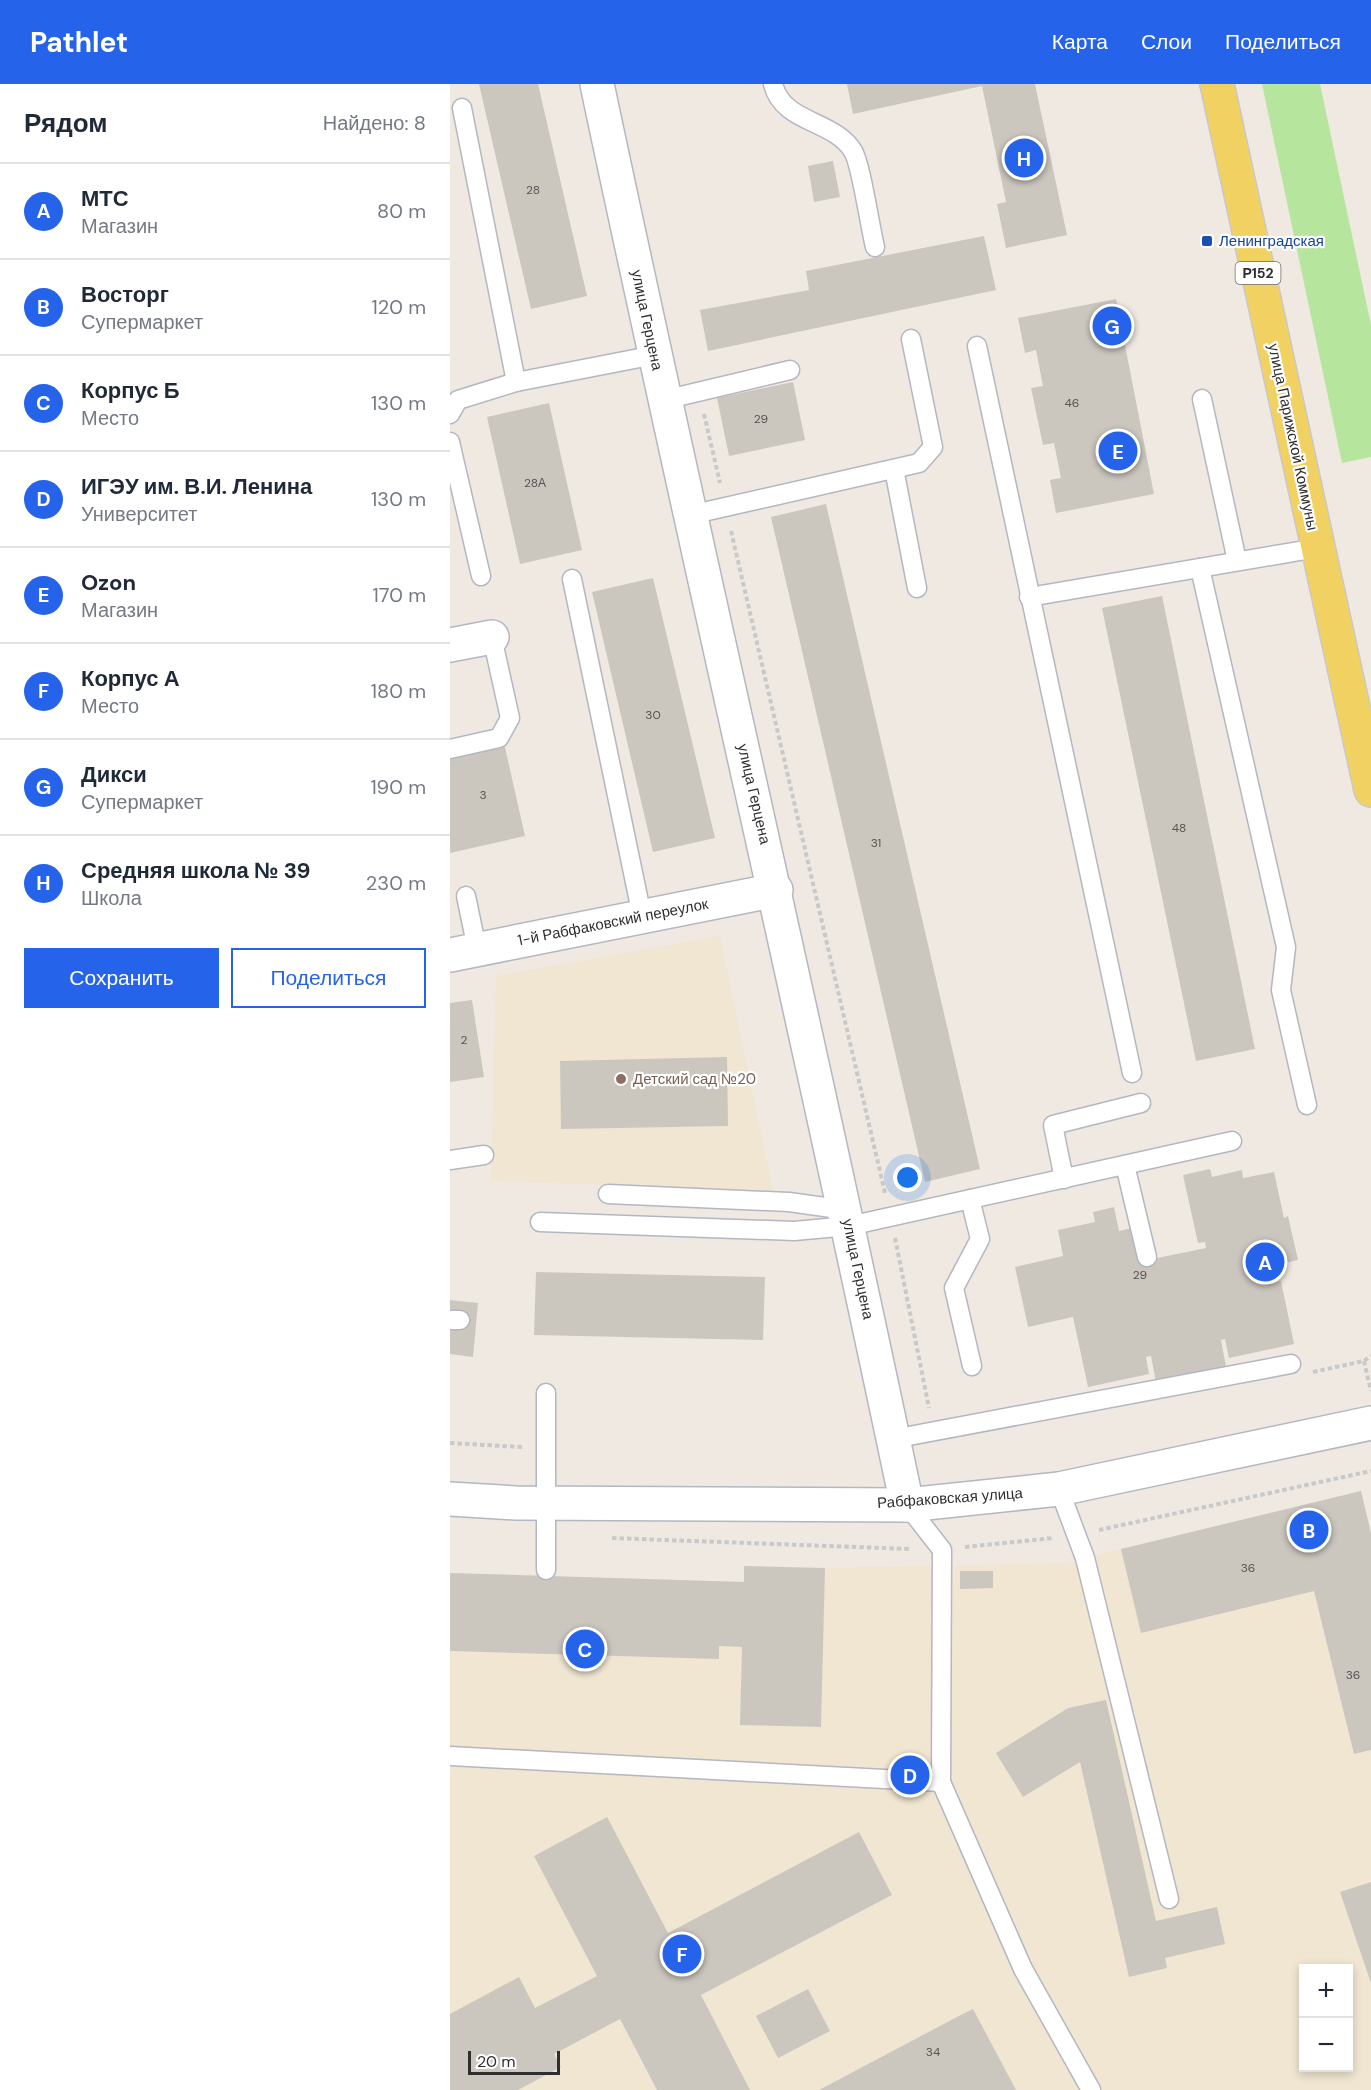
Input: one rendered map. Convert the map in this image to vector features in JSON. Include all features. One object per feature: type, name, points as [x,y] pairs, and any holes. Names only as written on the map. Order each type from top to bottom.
[{"type":"main road","name":"улица Парижской Коммуны","points":[[1217,84],[1371,790]]},
{"type":"street","name":"улица Герцена","points":[[597,84],[664,400],[848,1218],[907,1505]]},
{"type":"street","points":[[450,645],[492,637]]},
{"type":"street","name":"1-й Рабфаковский переулок","points":[[464,952],[776,890]]},
{"type":"street","name":"Рабфаковская улица","points":[[450,1499],[545,1503],[907,1505],[1059,1490],[1371,1423]]},
{"type":"lane","points":[[773,84],[776,94],[794,114],[839,134],[854,152],[875,247]]},
{"type":"lane","points":[[462,108],[516,382]]},
{"type":"lane","points":[[690,515],[919,463],[933,447],[911,339]]},
{"type":"lane","points":[[977,346],[1132,1073]]},
{"type":"lane","points":[[450,414],[458,400],[516,382],[655,355]]},
{"type":"lane","points":[[664,400],[790,370]]},
{"type":"lane","points":[[1202,399],[1237,561]]},
{"type":"lane","points":[[450,442],[481,576]]},
{"type":"lane","points":[[894,469],[917,588]]},
{"type":"lane","points":[[1029,597],[1317,548]]},
{"type":"lane","points":[[1200,568],[1286,947],[1281,990],[1307,1105]]},
{"type":"lane","points":[[572,579],[642,916]]},
{"type":"lane","points":[[450,749],[499,738],[510,718],[492,637]]},
{"type":"lane","points":[[464,952],[466,896]]},
{"type":"lane","points":[[1064,1179],[1053,1125],[1141,1103]]},
{"type":"lane","points":[[540,1222],[794,1231],[848,1218],[891,1217],[1232,1142]]},
{"type":"lane","points":[[450,1160],[484,1155]]},
{"type":"lane","points":[[1125,1165],[1147,1257]]},
{"type":"lane","points":[[608,1194],[789,1202],[848,1218]]},
{"type":"lane","points":[[970,1199],[981,1239],[954,1288],[972,1366]]},
{"type":"lane","points":[[893,1439],[1299,1369]]},
{"type":"lane","points":[[546,1393],[546,1570]]},
{"type":"lane","points":[[1059,1490],[1085,1558],[1169,1899]]},
{"type":"lane","points":[[907,1505],[942,1550],[941,1782],[1023,1969],[1090,2090]]},
{"type":"lane","points":[[450,1756],[941,1782]]},
{"type":"path","points":[[698,391],[891,1217],[933,1431]]},
{"type":"path","points":[[1299,1369],[1364,1361],[1371,1356]]},
{"type":"path","points":[[1364,1361],[1371,1391]]},
{"type":"shaded area","name":"Детский сад №20","points":[[720,936],[773,1191],[491,1181],[496,976]]},
{"type":"shaded area","points":[[1361,1491],[1371,1533],[1371,2090],[450,2090],[450,1573],[744,1582],[744,1566],[825,1568],[1064,1563]]},
{"type":"green space","points":[[1262,84],[1320,84],[1371,325],[1371,457],[1342,463]]},
{"type":"building","points":[[479,84],[538,84],[587,296],[531,309]]},
{"type":"building","points":[[847,84],[1035,84],[1067,235],[1006,248],[997,204],[1006,202],[982,86],[853,114]]},
{"type":"building","points":[[833,161],[840,197],[814,202],[808,166]]},
{"type":"building","points":[[984,236],[996,290],[708,351],[700,310],[809,290],[806,271]]},
{"type":"building","points":[[1116,299],[1154,494],[1056,513],[1050,480],[1061,478],[1054,443],[1043,445],[1031,388],[1043,386],[1036,350],[1025,353],[1018,318]]},
{"type":"building","points":[[793,382],[805,440],[729,456],[717,398]]},
{"type":"building","points":[[549,403],[582,550],[520,564],[487,417]]},
{"type":"building","points":[[826,504],[980,1169],[925,1182],[771,517]]},
{"type":"building","points":[[653,578],[715,838],[653,852],[592,592]]},
{"type":"building","points":[[1162,596],[1255,1049],[1196,1061],[1102,608]]},
{"type":"building","points":[[504,743],[525,836],[450,853],[450,754]]},
{"type":"building","points":[[472,1000],[484,1077],[450,1082],[450,1003]]},
{"type":"building","points":[[727,1057],[728,1126],[561,1129],[560,1061]]},
{"type":"building","points":[[1210,1169],[1212,1177],[1242,1170],[1243,1178],[1274,1172],[1284,1218],[1288,1216],[1298,1260],[1263,1268],[1266,1284],[1281,1281],[1294,1344],[1229,1358],[1225,1339],[1221,1340],[1226,1367],[1156,1382],[1151,1356],[1146,1357],[1149,1374],[1088,1387],[1073,1317],[1028,1327],[1015,1267],[1063,1256],[1058,1230],[1095,1222],[1093,1212],[1114,1207],[1119,1231],[1136,1227],[1143,1261],[1206,1248],[1205,1242],[1198,1243],[1183,1175]]},
{"type":"building","points":[[536,1272],[765,1277],[763,1340],[534,1335]]},
{"type":"building","points":[[450,1300],[478,1303],[473,1357],[450,1354]]},
{"type":"building","points":[[1361,1491],[1371,1533],[1371,1750],[1354,1754],[1314,1591],[1141,1633],[1121,1549]]},
{"type":"building","points":[[744,1566],[825,1568],[821,1727],[740,1725],[742,1647],[719,1646],[719,1659],[450,1651],[450,1573],[744,1582]]},
{"type":"building","points":[[960,1571],[993,1571],[993,1588],[960,1589]]},
{"type":"building","points":[[1106,1700],[1156,1921],[1217,1907],[1225,1944],[1165,1958],[1167,1968],[1129,1977],[1080,1762],[1023,1797],[996,1753],[1068,1708]]},
{"type":"building","points":[[607,1817],[668,1933],[859,1832],[892,1895],[701,1995],[750,2090],[657,2090],[620,2019],[554,2054],[561,2067],[518,2090],[450,2090],[450,2014],[519,1977],[535,2008],[597,1976],[534,1856]]},
{"type":"building","points":[[1371,1882],[1371,1983],[1340,1892]]},
{"type":"building","points":[[808,1989],[830,2031],[778,2058],[756,2016]]},
{"type":"building","points":[[973,2009],[1016,2090],[819,2090],[957,2017]]},
{"type":"place","name":"Средняя школа № 39","points":[[1024,158]]},
{"type":"place","name":"Ленинградская","points":[[1207,241]]},
{"type":"place","name":"Дикси","points":[[1112,326]]},
{"type":"place","name":"Ozon","points":[[1118,451]]},
{"type":"place","name":"Детский сад №20","points":[[621,1079]]},
{"type":"place","name":"МТС","points":[[1265,1262]]},
{"type":"place","name":"Восторг","points":[[1309,1530]]},
{"type":"place","name":"Корпус Б","points":[[585,1649]]},
{"type":"place","name":"ИГЭУ им. В.И. Ленина","points":[[910,1775]]},
{"type":"place","name":"Корпус А","points":[[682,1954]]}]
